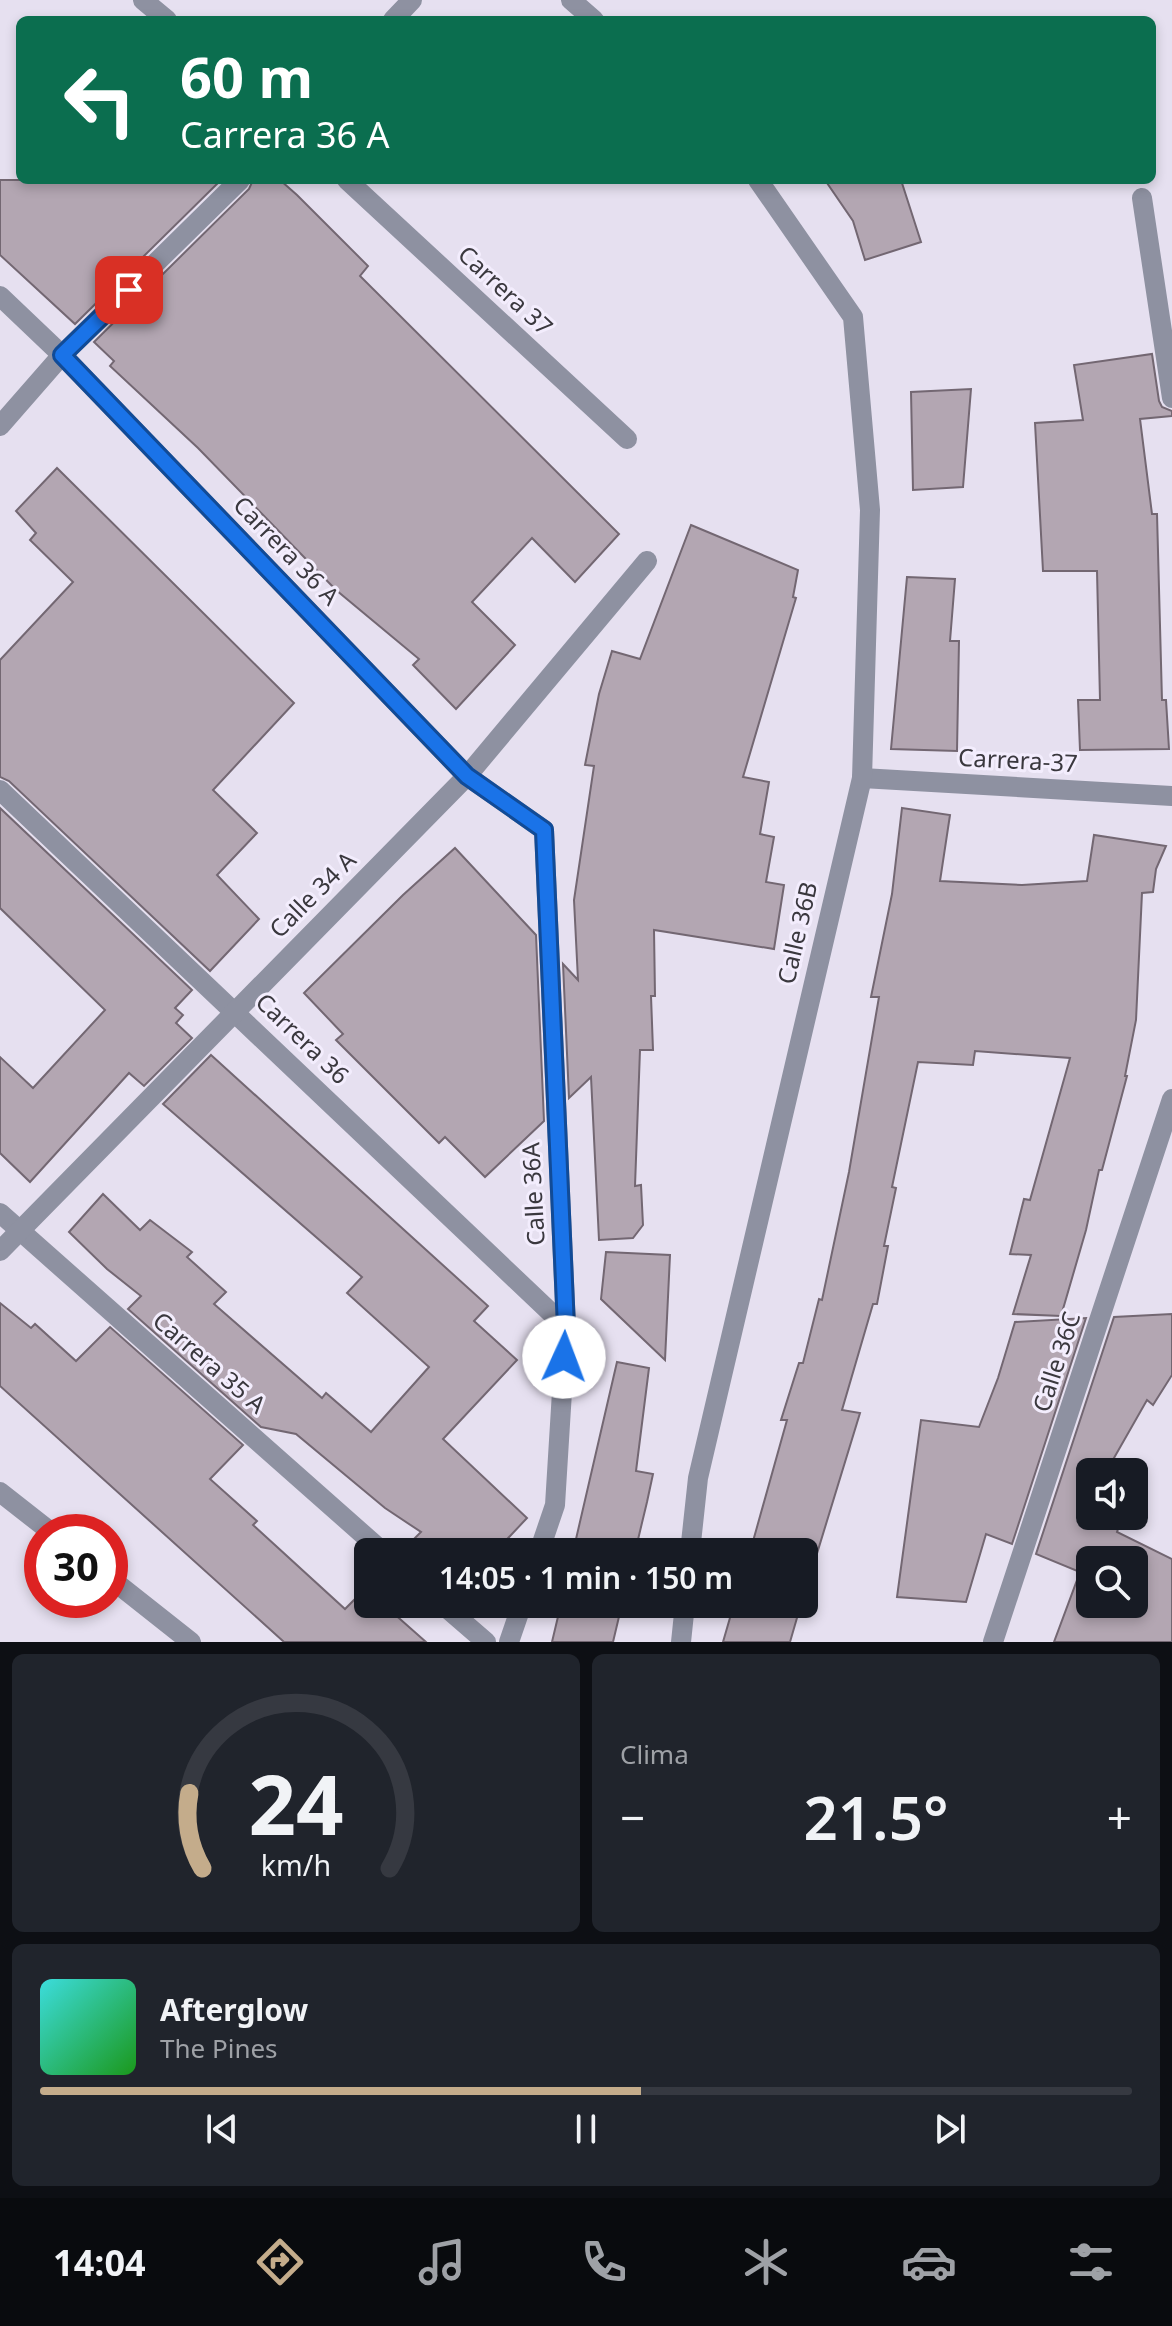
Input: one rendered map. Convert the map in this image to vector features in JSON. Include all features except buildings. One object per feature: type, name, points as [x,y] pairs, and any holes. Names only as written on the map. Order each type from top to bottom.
[{"type":"street","points":[[143,0],[162,16]]},
{"type":"street","points":[[397,16],[412,0]]},
{"type":"street","points":[[571,0],[589,16]]},
{"type":"street","points":[[0,426],[62,355],[236,184]]},
{"type":"street","name":"Carrera 37","points":[[351,184],[627,439]]},
{"type":"street","name":"Calle 36B","points":[[692,1538],[698,1478],[862,778],[870,510],[853,317],[761,184]]},
{"type":"street","points":[[1142,198],[1172,398]]},
{"type":"street","name":"Carrera 36 A","points":[[0,296],[62,355],[467,776],[544,830]]},
{"type":"street","name":"Calle 34 A","points":[[0,1251],[467,776],[647,561]]},
{"type":"street","name":"Carrera-37","points":[[862,778],[1172,796]]},
{"type":"street","name":"Carrera 36","points":[[0,790],[566,1327]]},
{"type":"street","name":"Calle 36A","points":[[544,830],[566,1327],[555,1505],[544,1538]]},
{"type":"street","name":"Calle 36C","points":[[993,1642],[1172,1099]]},
{"type":"street","name":"Carrera 35 A","points":[[0,1213],[367,1538]]},
{"type":"street","points":[[0,1492],[28,1514]]},
{"type":"street","points":[[128,1592],[191,1642]]},
{"type":"street","points":[[458,1618],[486,1642]]},
{"type":"street","points":[[509,1642],[517,1618]]},
{"type":"street","points":[[681,1642],[684,1618]]},
{"type":"route","points":[[129,290],[62,355],[467,776],[544,830],[566,1327],[564,1357]]}]
